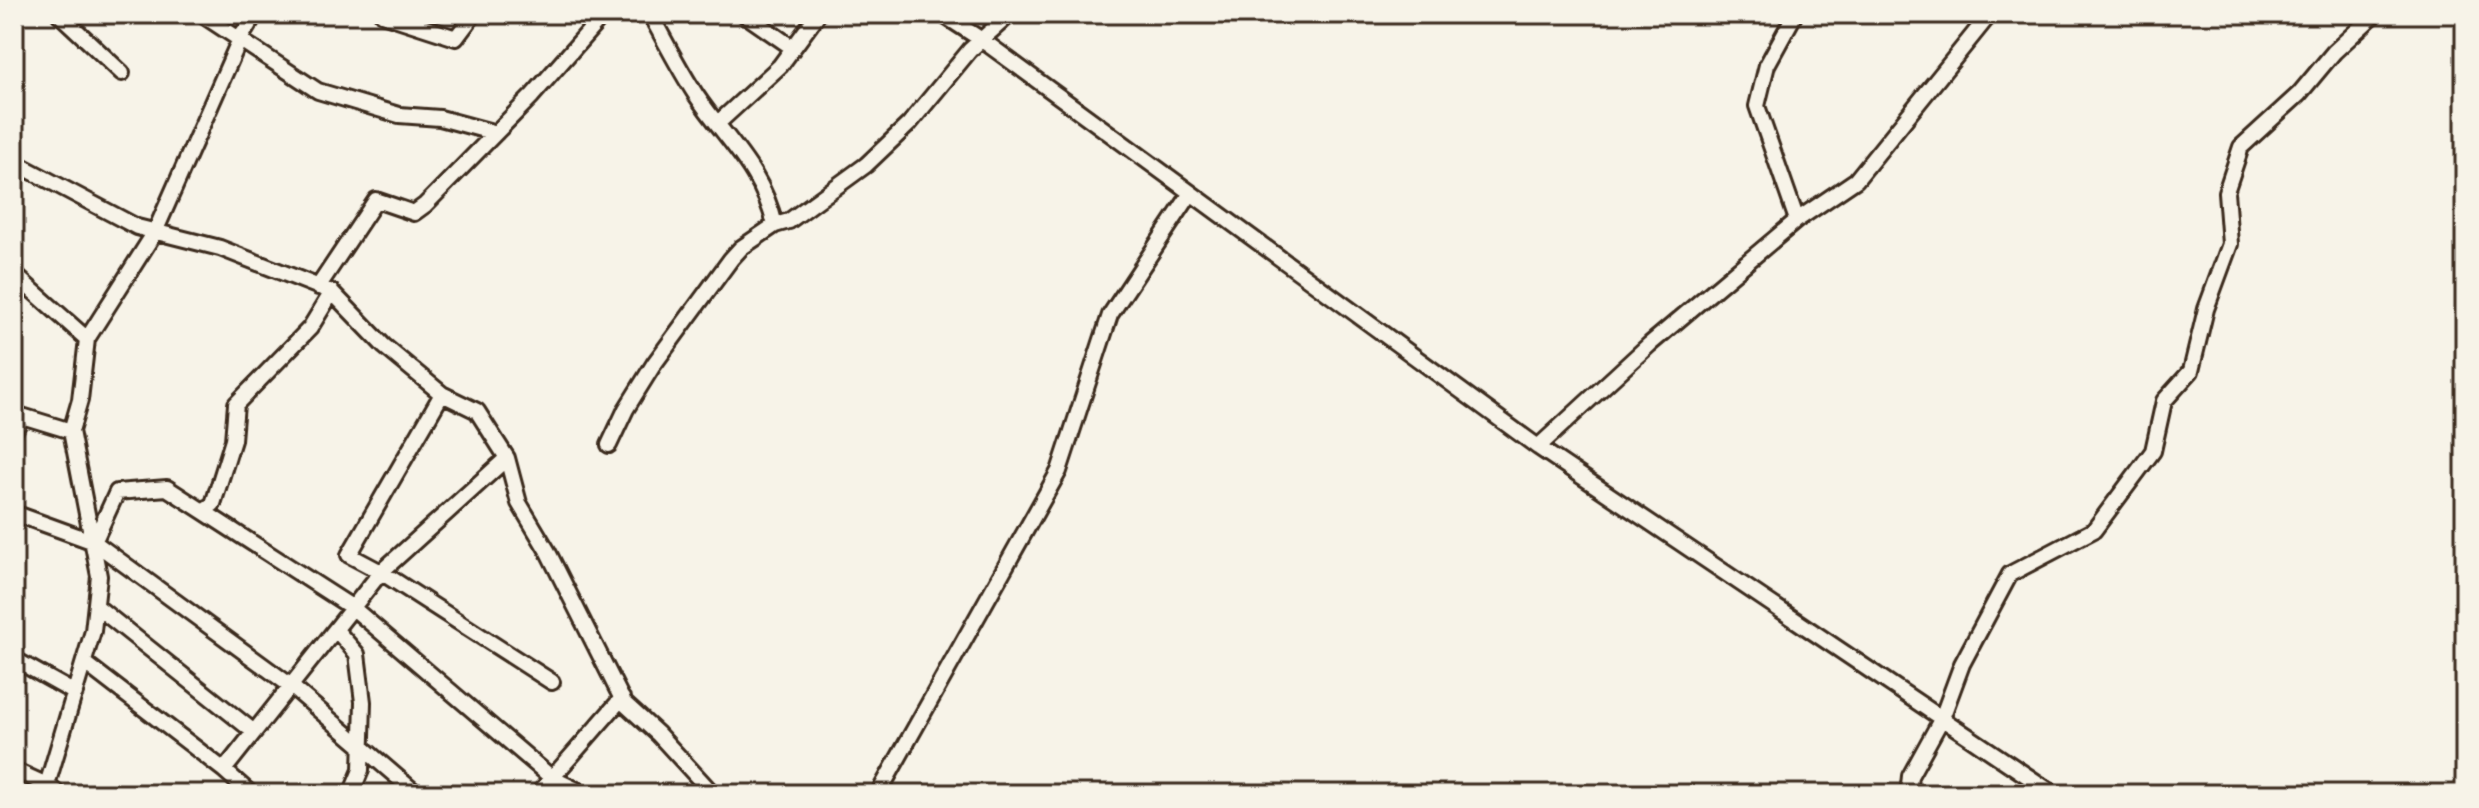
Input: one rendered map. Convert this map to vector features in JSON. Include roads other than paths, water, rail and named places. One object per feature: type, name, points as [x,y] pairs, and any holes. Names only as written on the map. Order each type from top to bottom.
[{"type":"street","points":[[59,14],[122,73]]},
{"type":"street","points":[[201,14],[318,91],[399,115],[440,118],[496,133]]},
{"type":"street","points":[[47,785],[93,631],[99,576],[71,431],[80,400],[87,339],[155,232],[240,39],[255,14]]},
{"type":"street","points":[[382,14],[456,38],[474,14]]},
{"type":"street","points":[[203,511],[213,504],[233,440],[236,404],[310,328],[325,290],[368,207],[376,200],[416,213],[532,96],[604,14]]},
{"type":"street","points":[[650,14],[697,96],[745,157],[769,199],[775,225]]},
{"type":"street","points":[[744,14],[793,48]]},
{"type":"street","points":[[718,123],[780,66],[818,14]]},
{"type":"street","points":[[942,14],[982,40],[1538,447],[2054,794]]},
{"type":"street","points":[[609,445],[626,409],[654,364],[741,248],[775,225],[789,221],[866,165],[909,124],[970,50],[1010,14]]},
{"type":"street","points":[[1795,14],[1767,65],[1757,106],[1797,220]]},
{"type":"street","points":[[1538,447],[1650,344],[1797,220],[1856,180],[1990,14]]},
{"type":"street","points":[[1908,794],[1910,776],[1942,718],[1962,664],[2010,574],[2094,530],[2153,451],[2164,401],[2191,371],[2206,309],[2230,244],[2226,192],[2241,147],[2299,94],[2334,52],[2375,14]]},
{"type":"street","points":[[16,168],[137,227],[220,248],[325,290],[384,346],[442,394],[477,411],[507,458],[519,503],[547,550],[622,698],[713,794]]},
{"type":"street","points":[[878,794],[1059,471],[1110,315],[1191,193]]},
{"type":"street","points":[[14,274],[87,339]]},
{"type":"street","points":[[442,394],[349,555],[381,572],[552,682]]},
{"type":"street","points":[[14,432],[18,414],[71,431]]},
{"type":"street","points":[[224,770],[381,572],[507,458]]},
{"type":"street","points":[[94,542],[117,492],[167,488],[353,608],[552,778],[585,794]]},
{"type":"street","points":[[14,513],[94,542],[291,686],[417,794]]},
{"type":"street","points":[[96,606],[254,732]]},
{"type":"street","points":[[336,630],[357,654],[363,702],[361,770],[351,794]]},
{"type":"street","points":[[14,659],[75,693]]},
{"type":"street","points":[[85,663],[251,794]]},
{"type":"street","points":[[538,794],[622,698]]},
{"type":"street","points":[[14,770],[60,794]]}]
